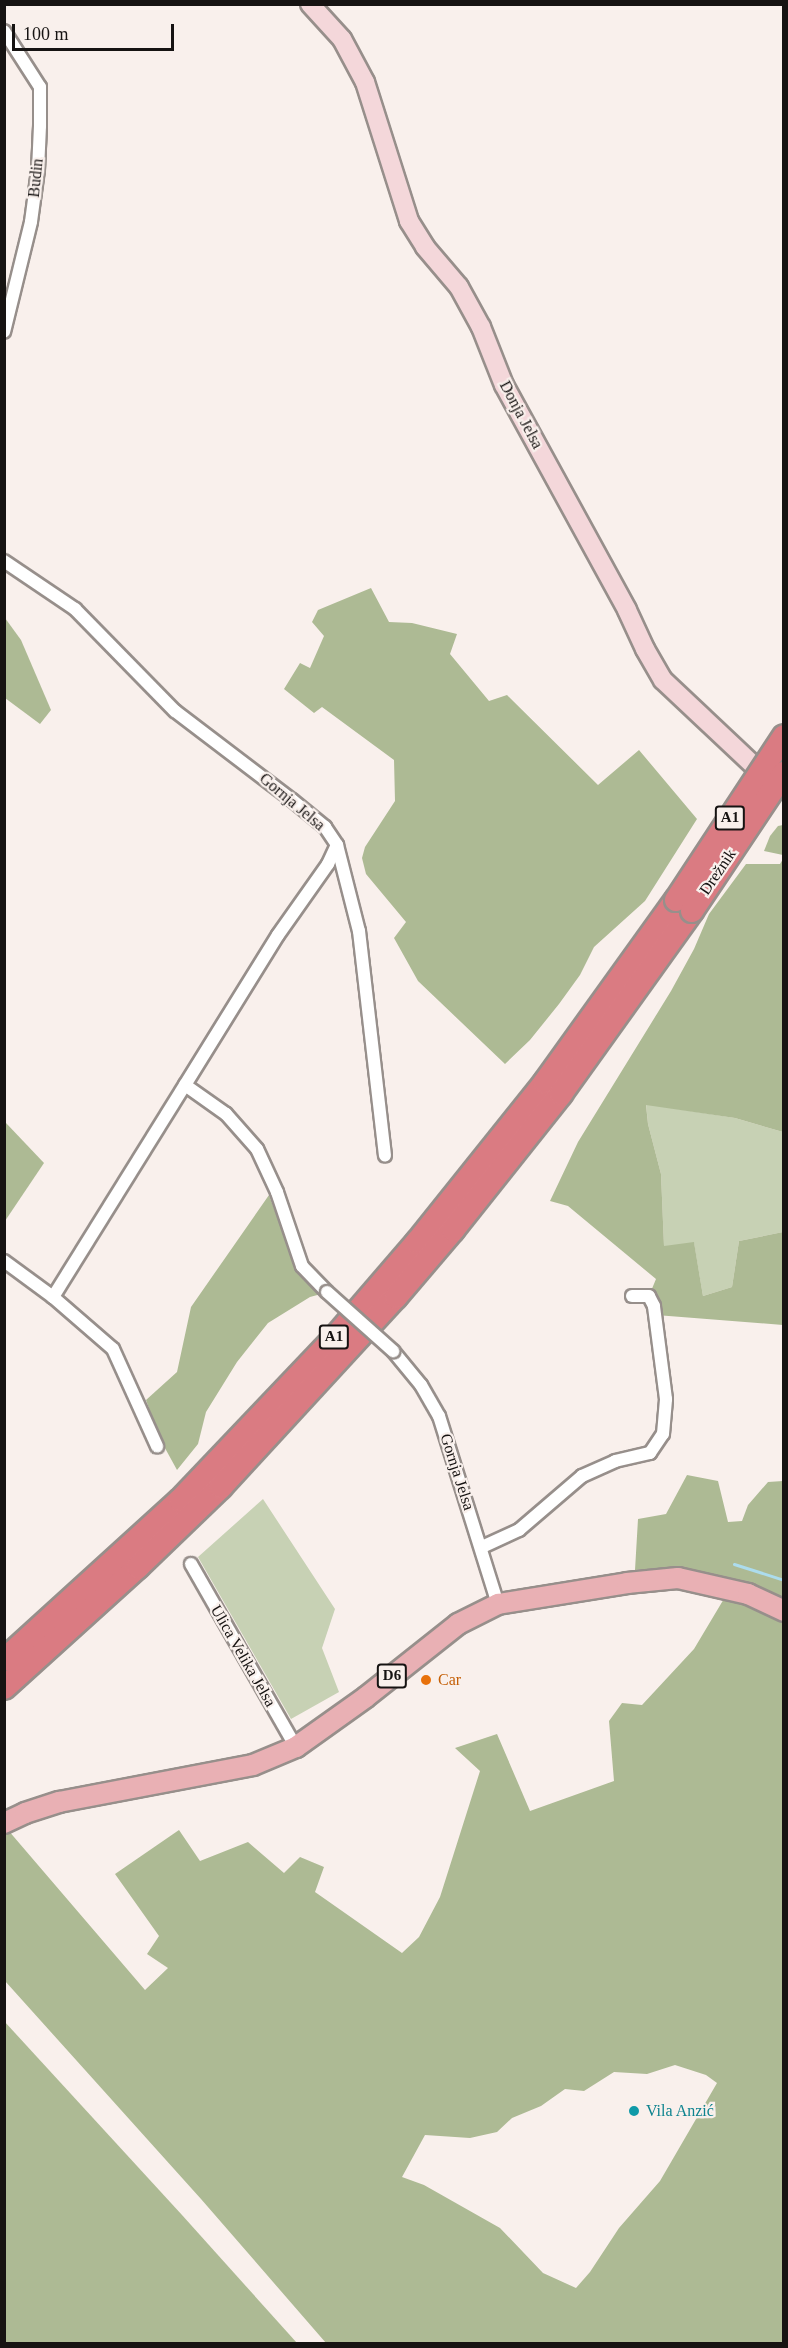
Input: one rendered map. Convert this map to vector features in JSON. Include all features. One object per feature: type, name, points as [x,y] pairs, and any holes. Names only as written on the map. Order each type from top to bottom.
[{"type":"highway","name":"Drežnik","points":[[684,906],[783,735]]},
{"type":"highway","name":"Drežnik","points":[[684,906],[783,773]]},
{"type":"highway","name":"A1","points":[[4,1660],[180,1500],[334,1337],[417,1242],[684,906]]},
{"type":"highway","name":"A1","points":[[4,1688],[129,1575],[221,1487],[396,1298],[561,1094],[684,906]]},
{"type":"main road","name":"Donja Jelsa","points":[[310,4],[342,39],[365,82],[409,221],[425,247],[459,287],[481,327],[504,385],[663,680],[783,794]]},
{"type":"main road","name":"D6","points":[[4,1823],[25,1813],[59,1802],[253,1765],[296,1747],[366,1697],[458,1624],[498,1604],[627,1583],[678,1578],[748,1594],[783,1611]]},
{"type":"street","name":"Budin","points":[[4,31],[40,87],[38,170],[31,222],[4,332]]},
{"type":"street","name":"Gornja Jelsa","points":[[4,561],[75,609],[176,711],[325,827],[337,845],[359,932],[385,1155]]},
{"type":"street","points":[[53,1297],[283,927],[328,864],[337,845]]},
{"type":"street","name":"Gornja Jelsa","points":[[185,1085],[226,1114],[256,1149],[276,1192],[302,1266],[393,1352],[421,1385],[439,1416],[482,1547],[498,1604]]},
{"type":"street","points":[[4,1261],[53,1297],[113,1349],[157,1446]]},
{"type":"street","points":[[482,1547],[519,1530],[582,1476],[615,1461],[650,1453],[663,1434],[666,1399],[654,1306],[649,1296],[632,1296]]},
{"type":"street","name":"Ulica Velika Jelsa","points":[[191,1564],[296,1747]]},
{"type":"green space","points":[[371,588],[389,622],[412,623],[457,634],[450,654],[489,701],[507,695],[598,785],[639,750],[697,819],[645,901],[594,947],[580,975],[559,1004],[530,1040],[505,1064],[418,981],[394,938],[406,922],[366,874],[362,858],[365,847],[395,801],[394,760],[322,707],[314,713],[284,689],[300,663],[310,668],[324,636],[312,622],[318,610]]},
{"type":"green space","points":[[5,618],[21,640],[51,710],[40,724],[5,698]]},
{"type":"green space","points":[[783,825],[783,855],[764,851],[770,836],[778,826]]},
{"type":"green space","points":[[783,859],[783,1132],[735,1118],[646,1105],[648,1124],[661,1174],[664,1246],[694,1242],[703,1296],[732,1287],[739,1241],[783,1232],[783,1325],[656,1315],[649,1296],[656,1279],[568,1206],[550,1201],[578,1142],[671,991],[694,949],[709,914],[746,864],[780,864]]},
{"type":"green space","points":[[646,1104],[735,1118],[783,1132],[783,1232],[739,1241],[732,1287],[703,1296],[694,1243],[664,1247],[661,1174],[648,1124]]},
{"type":"green space","points":[[6,1123],[44,1163],[5,1221],[4,1124]]},
{"type":"green space","points":[[269,1195],[297,1271],[321,1294],[310,1297],[268,1323],[237,1362],[206,1412],[198,1444],[177,1470],[160,1439],[146,1400],[177,1372],[191,1307]]},
{"type":"green space","points":[[687,1475],[718,1481],[728,1522],[742,1521],[748,1505],[768,1482],[783,1481],[783,2343],[326,2343],[201,2199],[5,1981],[4,1833],[8,1830],[145,1990],[168,1968],[147,1954],[159,1936],[115,1874],[179,1830],[200,1861],[248,1842],[284,1873],[300,1857],[324,1867],[315,1892],[402,1953],[419,1937],[440,1897],[480,1771],[455,1748],[497,1734],[530,1811],[614,1781],[609,1721],[622,1703],[642,1705],[694,1649],[734,1582],[693,1572],[661,1568],[635,1570],[638,1519],[666,1514]],"holes":[[[675,2065],[706,2075],[717,2083],[660,2181],[619,2228],[590,2272],[576,2288],[543,2273],[500,2228],[424,2185],[402,2177],[425,2135],[470,2138],[497,2132],[512,2118],[541,2106],[565,2089],[584,2091],[614,2072],[647,2074]]]},
{"type":"green space","points":[[263,1499],[335,1609],[322,1648],[339,1692],[291,1719],[198,1557]]},
{"type":"green space","points":[[4,2021],[182,2215],[297,2343],[5,2343]]},
{"type":"waterway","points":[[734,1564],[784,1580]]},
{"type":"place","name":"Car","points":[[426,1680]]},
{"type":"place","name":"Vila Anzić","points":[[634,2111]]}]
